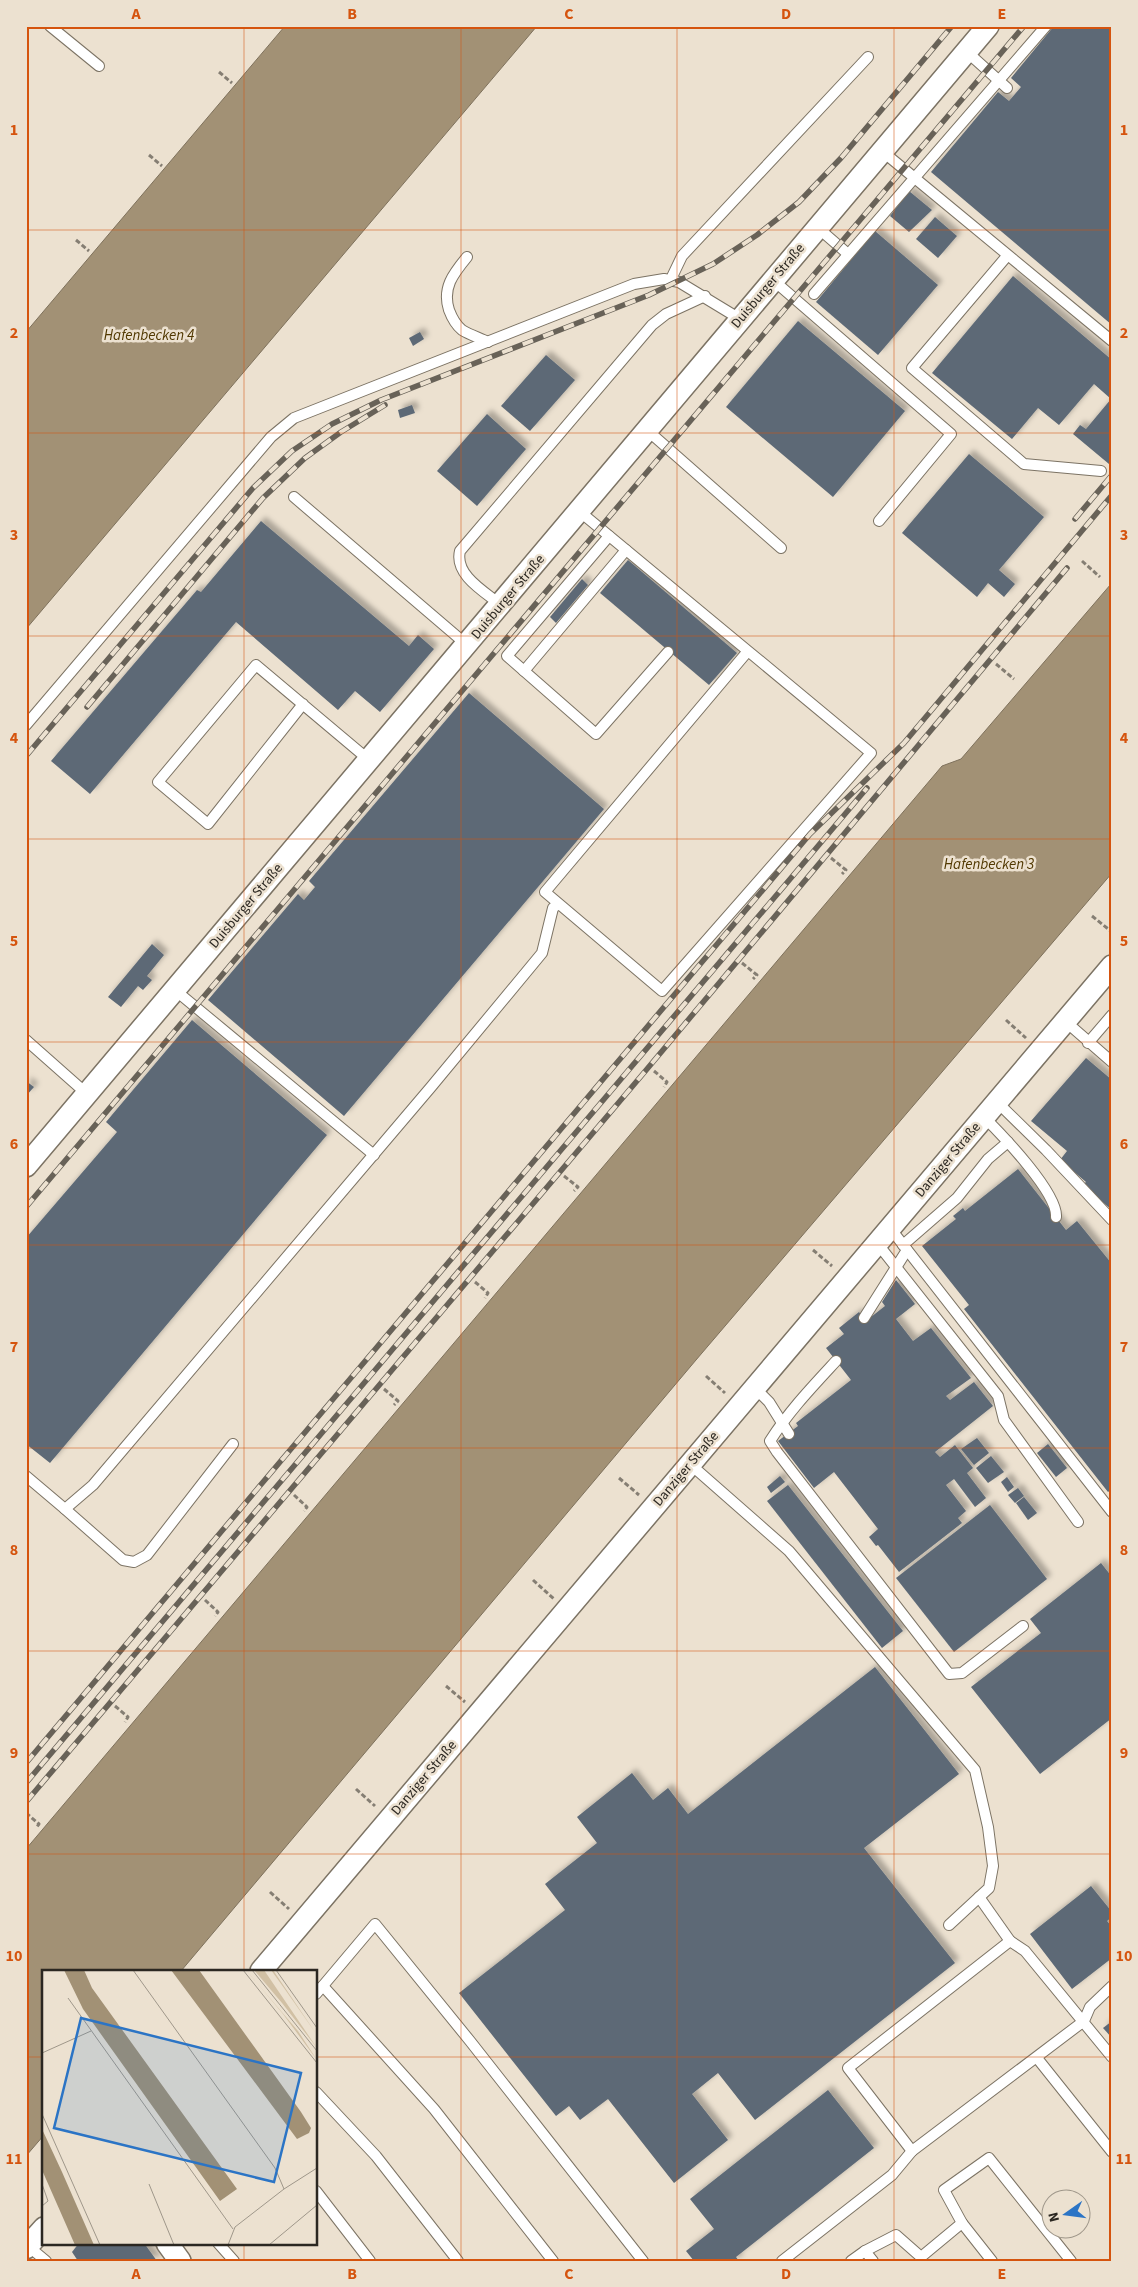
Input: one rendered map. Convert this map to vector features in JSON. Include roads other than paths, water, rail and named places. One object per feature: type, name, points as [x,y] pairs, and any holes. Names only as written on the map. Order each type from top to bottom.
[{"type":"street","name":"Duisburger Straße","points":[[26,1166],[988,26]]},
{"type":"street","name":"Danziger Straße","points":[[262,1970],[755,1388],[894,1242],[991,1109],[1110,971]]},
{"type":"street","points":[[27,2247],[42,2230]]},
{"type":"street","points":[[168,2244],[180,2261]]},
{"type":"lane","points":[[50,26],[99,66]]},
{"type":"lane","points":[[814,294],[1046,26]]},
{"type":"lane","points":[[966,51],[1007,88]]},
{"type":"lane","points":[[671,279],[682,256],[868,57]]},
{"type":"lane","points":[[882,151],[1112,341]]},
{"type":"lane","points":[[817,227],[848,254]]},
{"type":"lane","points":[[1007,256],[912,368],[1024,464],[1101,471]]},
{"type":"lane","points":[[467,257],[453,274],[447,287],[447,303],[452,318],[462,329],[488,342]]},
{"type":"lane","points":[[26,726],[283,425],[294,418],[634,284],[671,279],[705,296],[740,319]]},
{"type":"lane","points":[[772,280],[951,434],[879,521]]},
{"type":"lane","points":[[501,605],[465,575],[459,558],[460,551],[652,325],[672,311],[705,296]]},
{"type":"lane","points":[[647,430],[782,548]]},
{"type":"lane","points":[[294,497],[467,645]]},
{"type":"lane","points":[[579,512],[626,550],[748,651],[871,753],[662,991],[545,892],[748,651]]},
{"type":"lane","points":[[609,536],[507,656],[596,734],[668,652]]},
{"type":"lane","points":[[524,670],[562,628],[626,550]]},
{"type":"lane","points":[[303,704],[208,824],[158,782],[256,664],[369,760]]},
{"type":"lane","points":[[65,1509],[94,1485],[374,1155],[542,953],[553,908],[558,904]]},
{"type":"lane","points":[[175,990],[374,1155]]},
{"type":"lane","points":[[1088,1043],[1112,1015]]},
{"type":"lane","points":[[1065,1021],[1112,1062]]},
{"type":"lane","points":[[26,1040],[86,1094]]},
{"type":"lane","points":[[991,1109],[1008,1142],[1050,1193],[1057,1209],[1056,1217]]},
{"type":"lane","points":[[991,1109],[1046,1150],[1112,1220]]},
{"type":"lane","points":[[894,1242],[957,1198],[988,1160],[1008,1142]]},
{"type":"lane","points":[[894,1242],[897,1267],[998,1396],[1004,1420],[1078,1522]]},
{"type":"lane","points":[[864,1318],[897,1267],[894,1242]]},
{"type":"lane","points":[[894,1242],[1112,1512]]},
{"type":"lane","points":[[836,1361],[787,1414],[770,1441],[777,1452],[949,1674],[962,1673],[1023,1626]]},
{"type":"lane","points":[[755,1388],[768,1402],[789,1434]]},
{"type":"lane","points":[[27,1478],[123,1560],[134,1562],[147,1555],[233,1444]]},
{"type":"lane","points":[[690,1464],[789,1551],[975,1770],[988,1827],[993,1866],[989,1888],[949,1924]]},
{"type":"lane","points":[[979,1898],[1010,1941],[1025,1951],[1112,2057]]},
{"type":"lane","points":[[553,2261],[434,2109],[320,1990],[375,1924],[470,2040],[643,2261]]},
{"type":"lane","points":[[912,2150],[848,2068],[1010,1941]]},
{"type":"lane","points":[[782,2261],[892,2175],[912,2150],[1084,2021],[1090,2007],[1112,1986]]},
{"type":"lane","points":[[1037,2058],[1112,2152]]},
{"type":"lane","points":[[318,2094],[376,2156],[458,2261]]},
{"type":"lane","points":[[992,2261],[962,2223],[944,2190],[990,2158],[1071,2261]]},
{"type":"lane","points":[[318,2194],[370,2261]]},
{"type":"lane","points":[[852,2261],[865,2251],[896,2235],[922,2259],[962,2223]]},
{"type":"lane","points":[[219,2244],[234,2261]]},
{"type":"lane","points":[[27,2247],[46,2261]]},
{"type":"lane","points":[[865,2251],[873,2261]]},
{"type":"water","name":"Hafenbecken 4","points":[[285,26],[537,26],[26,629],[26,332]]},
{"type":"water","name":"Hafenbecken 3","points":[[1112,579],[1112,873],[696,1360],[182,1970],[42,1970],[42,2137],[26,2156],[26,1849],[942,766],[961,759],[1111,584]]},
{"type":"railway","points":[[26,756],[253,488],[292,451],[332,424],[381,400],[649,295],[713,264],[757,235],[799,202],[841,158],[952,26]]},
{"type":"railway","points":[[26,1207],[1024,26]]},
{"type":"railway","points":[[87,707],[263,498],[305,458],[341,432],[385,405]]},
{"type":"railway","points":[[1075,519],[1112,475]]},
{"type":"railway","points":[[26,1763],[810,834],[904,743],[1112,495]]},
{"type":"railway","points":[[26,1802],[642,1075],[1067,568]]},
{"type":"railway","points":[[26,1783],[867,788]]}]
